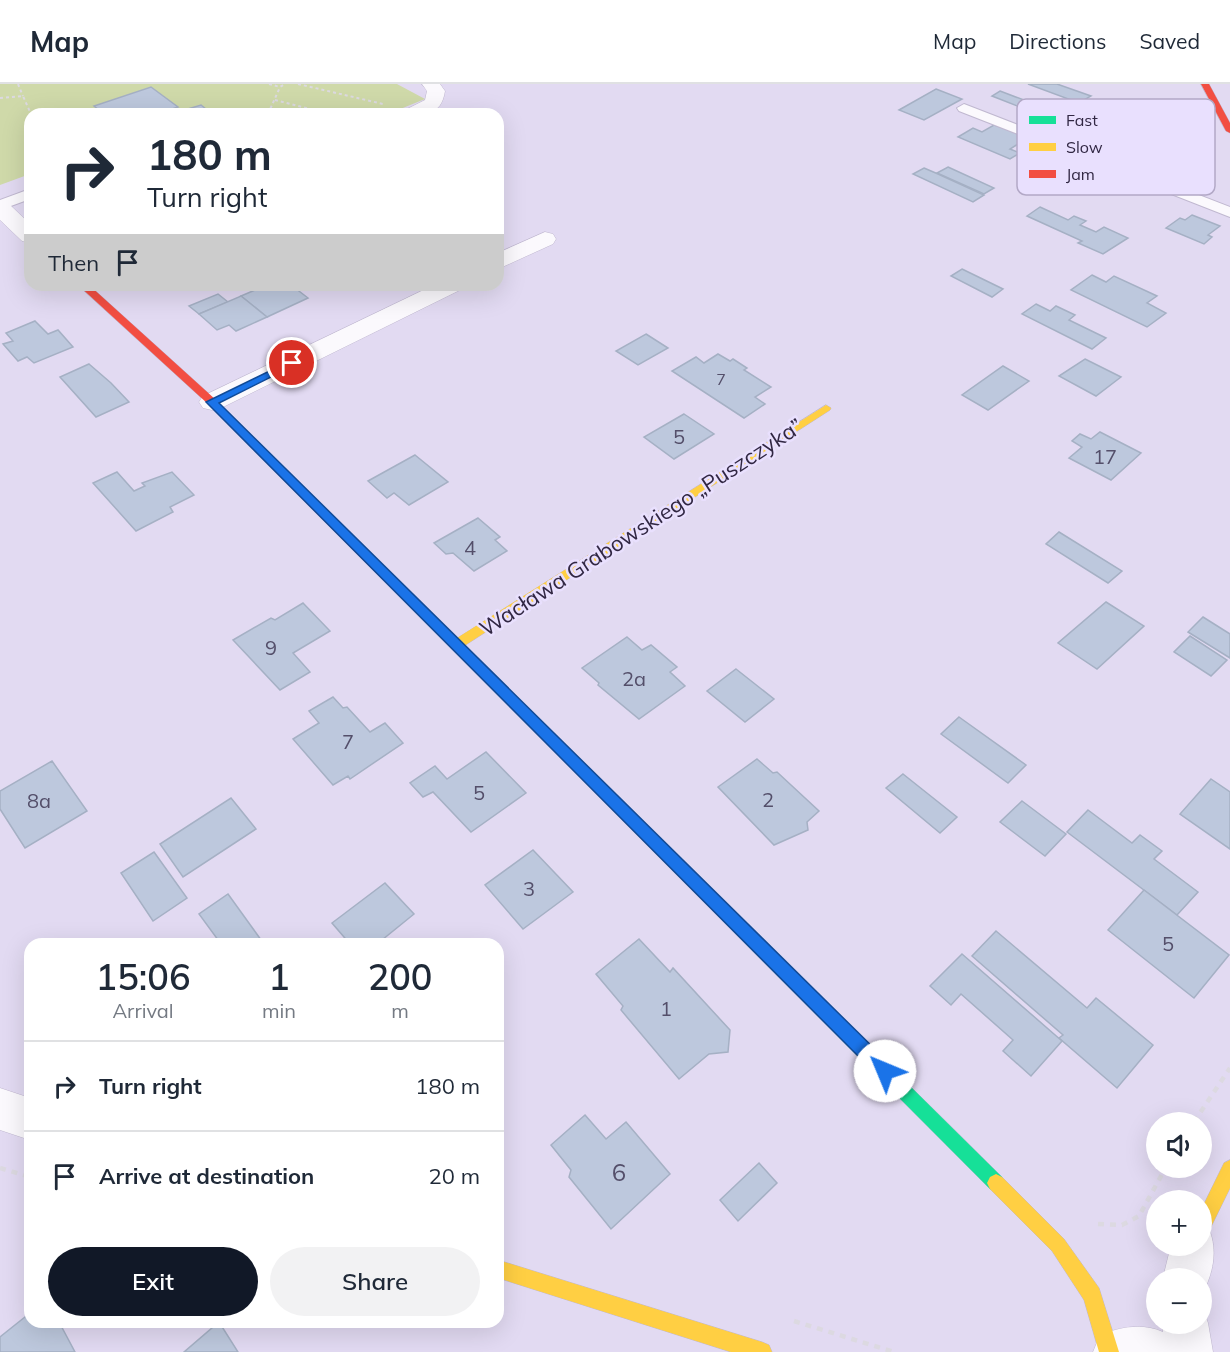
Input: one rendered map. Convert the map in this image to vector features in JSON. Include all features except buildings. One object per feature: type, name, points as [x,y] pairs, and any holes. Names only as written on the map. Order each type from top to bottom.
[{"type":"street","points":[[424,108],[434,103],[436,91],[431,84]]},
{"type":"street","points":[[1205,84],[1213,99]]},
{"type":"street","points":[[1215,103],[1230,131]]},
{"type":"street","points":[[0,206],[24,230]]},
{"type":"street","points":[[504,259],[545,239]]},
{"type":"street","points":[[90,291],[212,402],[1058,1245],[1092,1295],[1109,1352]]},
{"type":"street","points":[[212,402],[440,291]]},
{"type":"street","name":"Wacława Grabowskiego „Puszczyka”","points":[[456,645],[826,408]]},
{"type":"street","points":[[0,1109],[24,1117]]},
{"type":"street","points":[[1212,1206],[1230,1169]]},
{"type":"street","points":[[504,1271],[762,1352]]},
{"type":"street","points":[[1187,1334],[1189,1352]]},
{"type":"street","points":[[1117,1352],[1147,1350],[1154,1352]]},
{"type":"lane","points":[[964,108],[1017,129]]},
{"type":"lane","points":[[1187,195],[1230,212]]},
{"type":"lane","points":[[0,206],[24,196]]},
{"type":"path","points":[[18,84],[28,108]]},
{"type":"path","points":[[269,84],[280,87]]},
{"type":"path","points":[[271,108],[280,87],[285,84]]},
{"type":"path","points":[[298,84],[390,105]]},
{"type":"path","points":[[0,98],[23,96]]},
{"type":"path","points":[[275,100],[306,108]]},
{"type":"path","points":[[1201,1112],[1230,1068]]},
{"type":"path","points":[[0,1168],[24,1175]]},
{"type":"green space","points":[[0,84],[397,84],[425,99],[403,108],[24,108],[24,176],[0,185]]},
{"type":"traffic: fast","points":[[723,911],[996,1183]]},
{"type":"traffic: slow","points":[[456,645],[826,408]]},
{"type":"traffic: slow","points":[[387,577],[723,911]]},
{"type":"traffic: slow","points":[[1212,1206],[1230,1169]]},
{"type":"traffic: slow","points":[[996,1183],[1058,1245],[1092,1295],[1109,1352]]},
{"type":"traffic: slow","points":[[504,1271],[762,1352]]},
{"type":"traffic: jam","points":[[1205,84],[1213,99]]},
{"type":"traffic: jam","points":[[1215,103],[1230,131]]},
{"type":"traffic: jam","points":[[90,291],[212,402],[387,577]]},
{"type":"route","points":[[292,363],[212,402],[885,1071]]}]
